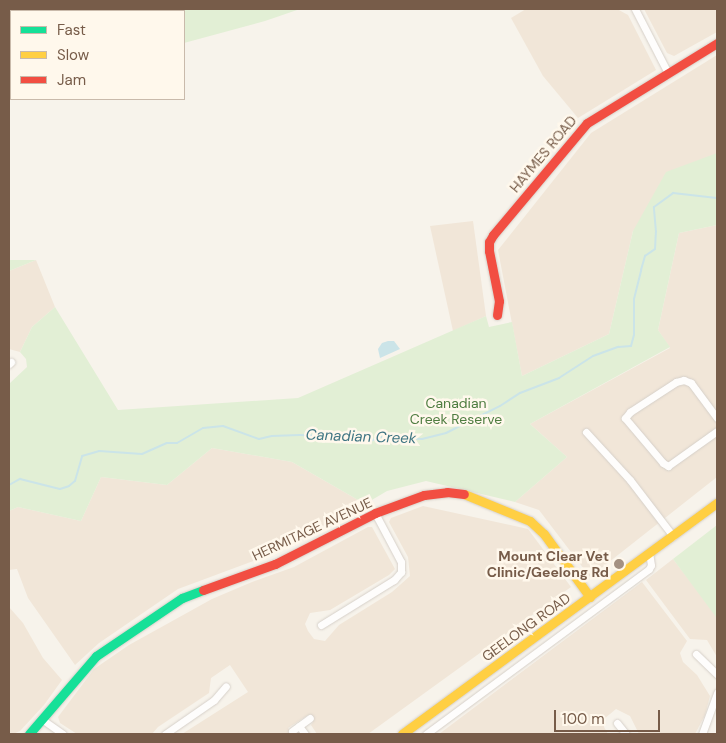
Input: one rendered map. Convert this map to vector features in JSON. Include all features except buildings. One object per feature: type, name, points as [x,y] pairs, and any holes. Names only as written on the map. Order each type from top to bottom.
[{"type":"street","points":[[635,9],[668,73]]},
{"type":"street","name":"HAYMES ROAD","points":[[497,315],[498,301],[489,251],[489,242],[493,235],[586,123],[717,43]]},
{"type":"street","points":[[717,418],[692,384],[684,380],[678,381],[630,412],[626,417],[627,421],[663,463],[668,466],[717,431]]},
{"type":"street","points":[[586,432],[630,480],[673,536]]},
{"type":"street","name":"HERMITAGE AVENUE","points":[[29,734],[96,656],[177,600],[193,592],[275,564],[376,513],[432,494],[447,492],[465,494],[536,525],[590,597]]},
{"type":"street","name":"GEELONG ROAD","points":[[402,734],[690,524],[717,501]]},
{"type":"street","points":[[321,625],[395,580],[401,572],[401,562],[376,513]]},
{"type":"street","points":[[426,734],[634,581],[650,568],[649,553]]},
{"type":"street","points":[[634,581],[641,572],[636,563]]},
{"type":"street","points":[[696,654],[717,674]]},
{"type":"street","points":[[165,734],[214,700],[226,686]]},
{"type":"street","points":[[702,734],[717,694]]},
{"type":"street","points":[[292,731],[310,718]]},
{"type":"street","points":[[43,720],[63,734]]},
{"type":"street","points":[[617,723],[626,734]]},
{"type":"street","points":[[299,726],[305,734]]},
{"type":"shaded area","points":[[526,9],[617,9],[628,15],[656,70],[578,118],[543,76],[511,18]]},
{"type":"shaded area","points":[[644,9],[717,9],[717,32],[674,56],[667,53]]},
{"type":"shaded area","points":[[717,55],[717,178],[633,231],[609,334],[522,376],[498,250],[591,133]]},
{"type":"shaded area","points":[[473,221],[486,316],[453,331],[430,226]]},
{"type":"shaded area","points":[[717,225],[717,477],[590,577],[539,510],[515,502],[567,457],[530,424],[670,348],[658,330],[679,233]]},
{"type":"shaded area","points":[[36,260],[55,307],[32,327],[20,352],[9,349],[9,271]]},
{"type":"shaded area","points":[[212,448],[292,462],[365,504],[259,559],[178,589],[99,643],[75,665],[28,598],[17,569],[9,570],[9,511],[18,507],[81,521],[101,477],[167,485]]},
{"type":"shaded area","points":[[423,506],[528,529],[571,587],[368,734],[317,734],[311,725],[313,722],[308,715],[288,728],[293,734],[182,734],[248,692],[230,665],[211,678],[209,693],[158,727],[152,734],[77,734],[60,723],[58,717],[94,669],[129,645],[212,599],[294,567],[368,527],[372,527],[395,569],[389,575],[330,610],[310,613],[305,624],[308,631],[314,639],[325,641],[339,625],[392,592],[410,576],[408,557],[389,522],[391,518]]},
{"type":"shaded area","points":[[673,559],[717,616],[717,657],[707,640],[690,639],[646,580]]},
{"type":"shaded area","points":[[642,582],[687,641],[680,653],[683,662],[697,675],[710,696],[705,715],[695,734],[639,734],[630,716],[616,709],[604,719],[604,727],[608,734],[439,734]]},
{"type":"shaded area","points":[[9,607],[23,623],[43,658],[62,680],[44,705],[20,731],[13,734],[9,734]]},
{"type":"green space","points":[[9,9],[300,9],[265,21],[185,43],[185,10],[10,10],[9,89]]},
{"type":"green space","name":"Canadian Creek Reserve","points":[[717,153],[717,225],[679,233],[658,330],[670,347],[530,424],[567,457],[515,502],[426,481],[387,491],[365,504],[292,462],[212,448],[167,485],[101,477],[81,521],[18,507],[9,511],[9,384],[27,367],[26,359],[20,352],[32,327],[55,307],[118,410],[298,398],[486,316],[489,327],[512,322],[522,376],[609,334],[633,231],[666,172]]},
{"type":"green space","points":[[9,260],[36,260],[9,271]]},
{"type":"green space","points":[[717,525],[717,616],[716,617],[673,559]]},
{"type":"water","points":[[394,341],[400,349],[380,358],[378,349],[382,343]]},
{"type":"waterway","name":"Canadian Creek","points":[[9,485],[20,479],[60,489],[69,486],[75,481],[82,456],[99,451],[142,454],[167,443],[177,443],[203,428],[223,426],[259,439],[272,436],[299,435],[351,437],[370,441],[381,437],[422,439],[446,433],[500,406],[520,393],[559,378],[593,356],[618,347],[631,346],[634,335],[634,299],[641,270],[645,256],[655,249],[654,207],[673,193],[717,198]]},
{"type":"traffic: fast","points":[[29,734],[96,656],[182,598],[203,590]]},
{"type":"traffic: slow","points":[[464,494],[530,521],[544,534],[590,597]]},
{"type":"traffic: slow","points":[[402,734],[717,503]]},
{"type":"traffic: jam","points":[[497,315],[499,301],[489,251],[489,242],[493,235],[587,123],[717,43]]},
{"type":"traffic: jam","points":[[203,590],[275,564],[375,513],[424,495],[447,492],[464,494]]},
{"type":"place","name":"Mount Clear Vet Clinic/Geelong Rd","points":[[619,564]]}]
